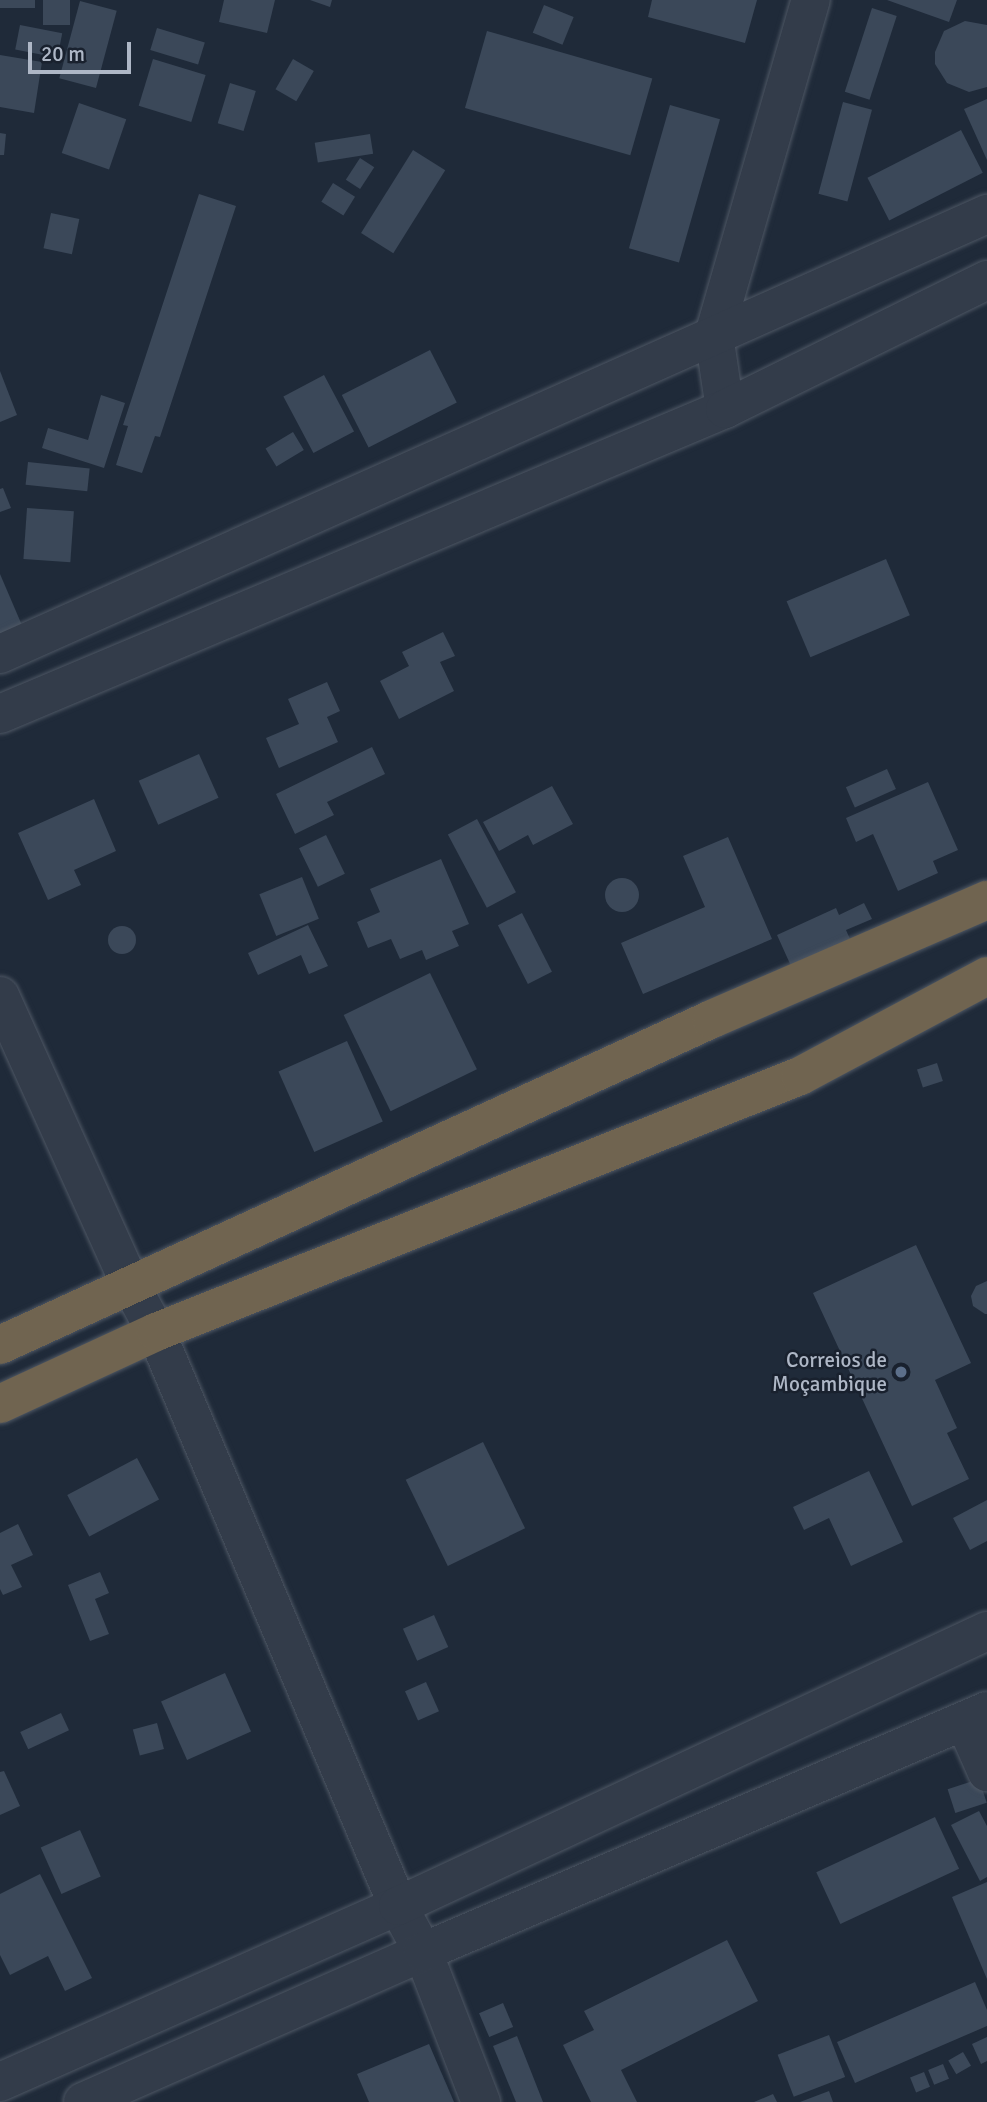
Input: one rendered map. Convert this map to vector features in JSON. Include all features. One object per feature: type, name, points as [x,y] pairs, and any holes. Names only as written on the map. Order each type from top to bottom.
[{"type":"highway","points":[[0,1345],[712,1019],[987,900]]},
{"type":"highway","points":[[0,1404],[156,1332],[800,1076],[987,976]]},
{"type":"street","points":[[725,409],[714,335],[811,0]]},
{"type":"street","points":[[0,654],[987,214]]},
{"type":"street","points":[[0,713],[725,409],[987,280]]},
{"type":"street","points":[[0,996],[131,1286],[156,1332],[398,1906],[423,1952],[481,2102]]},
{"type":"street","points":[[0,2082],[398,1906],[987,1631]]},
{"type":"street","points":[[83,2102],[423,1952],[976,1717],[987,1772]]},
{"type":"building","points":[[0,0],[35,0],[35,8],[0,8]]},
{"type":"building","points":[[43,0],[70,0],[70,25],[43,25]]},
{"type":"building","points":[[224,0],[275,0],[267,33],[219,22]]},
{"type":"building","points":[[310,0],[332,0],[330,7]]},
{"type":"building","points":[[652,0],[757,0],[745,43],[648,17]]},
{"type":"building","points":[[887,0],[957,0],[949,22]]},
{"type":"building","points":[[80,1],[117,11],[96,88],[59,78]]},
{"type":"building","points":[[544,5],[574,17],[562,45],[533,33]]},
{"type":"building","points":[[872,8],[897,16],[870,100],[845,92]]},
{"type":"building","points":[[965,21],[987,25],[987,87],[969,92],[947,83],[935,64],[935,52],[944,31]]},
{"type":"building","points":[[20,25],[62,33],[57,58],[15,50]]},
{"type":"building","points":[[157,28],[205,43],[198,65],[150,50]]},
{"type":"building","points":[[487,31],[652,78],[630,155],[465,108]]},
{"type":"building","points":[[0,55],[42,62],[34,113],[0,107]]},
{"type":"building","points":[[153,59],[206,75],[191,122],[139,106]]},
{"type":"building","points":[[293,59],[314,71],[296,101],[276,89]]},
{"type":"building","points":[[230,83],[256,91],[244,131],[218,123]]},
{"type":"building","points":[[987,99],[987,160],[964,109]]},
{"type":"building","points":[[843,102],[872,110],[847,202],[818,194]]},
{"type":"building","points":[[79,103],[126,119],[109,169],[62,153]]},
{"type":"building","points":[[670,105],[720,119],[679,263],[629,248]]},
{"type":"building","points":[[961,130],[983,173],[889,220],[867,178]]},
{"type":"building","points":[[0,133],[6,134],[4,155],[0,155]]},
{"type":"building","points":[[370,134],[373,154],[318,163],[315,143]]},
{"type":"building","points":[[413,150],[445,170],[393,253],[361,233]]},
{"type":"building","points":[[360,158],[374,167],[360,189],[346,180]]},
{"type":"building","points":[[333,183],[355,197],[343,215],[321,202]]},
{"type":"building","points":[[199,194],[236,206],[160,437],[155,436],[142,473],[116,465],[128,426],[123,425]]},
{"type":"building","points":[[51,213],[79,219],[72,254],[44,248]]},
{"type":"building","points":[[430,350],[457,403],[369,448],[342,395]]},
{"type":"building","points":[[0,371],[17,415],[0,422]]},
{"type":"building","points":[[324,375],[354,432],[313,453],[283,397]]},
{"type":"building","points":[[101,395],[125,403],[104,468],[42,448],[48,428],[88,440]]},
{"type":"building","points":[[293,432],[304,450],[276,466],[266,448]]},
{"type":"building","points":[[28,462],[90,468],[87,491],[26,485]]},
{"type":"building","points":[[3,488],[11,508],[0,512],[0,489]]},
{"type":"building","points":[[27,508],[74,511],[70,562],[23,559]]},
{"type":"building","points":[[886,559],[910,615],[810,657],[787,601]]},
{"type":"building","points":[[0,574],[24,630],[0,640]]},
{"type":"building","points":[[443,632],[455,656],[440,662],[454,691],[399,719],[380,681],[409,666],[402,652]]},
{"type":"building","points":[[327,682],[340,711],[327,717],[338,742],[279,768],[266,738],[299,724],[288,699]]},
{"type":"building","points":[[372,747],[385,774],[327,802],[334,815],[295,834],[276,794]]},
{"type":"building","points":[[199,754],[219,798],[158,825],[139,781]]},
{"type":"building","points":[[887,769],[896,789],[855,807],[846,787]]},
{"type":"building","points":[[928,782],[958,850],[933,861],[938,873],[898,891],[873,834],[856,842],[846,818]]},
{"type":"building","points":[[552,786],[573,824],[533,845],[528,835],[499,851],[483,822]]},
{"type":"building","points":[[94,799],[116,851],[74,870],[81,885],[48,900],[18,833]]},
{"type":"building","points":[[477,819],[516,892],[487,908],[448,834]]},
{"type":"building","points":[[326,835],[345,874],[318,887],[299,848]]},
{"type":"building","points":[[728,837],[772,939],[643,994],[621,943],[705,907],[683,856]]},
{"type":"building","points":[[441,859],[469,924],[452,931],[459,946],[426,960],[422,950],[400,959],[391,939],[368,948],[357,922],[380,912],[370,889]]},
{"type":"building","points":[[302,877],[319,919],[276,936],[259,894]]},
{"type":"building","points":[[622,878],[634,883],[639,895],[634,907],[622,912],[610,907],[605,895],[610,883]]},
{"type":"building","points":[[864,903],[872,919],[846,930],[850,939],[791,966],[777,935],[836,908],[839,915]]},
{"type":"building","points":[[522,913],[552,972],[528,984],[498,925]]},
{"type":"building","points":[[308,925],[328,966],[309,974],[301,955],[258,975],[248,953]]},
{"type":"building","points":[[122,926],[132,930],[136,940],[132,950],[122,954],[112,950],[108,940],[112,930]]},
{"type":"building","points":[[430,973],[477,1069],[391,1111],[344,1015]]},
{"type":"building","points":[[347,1041],[383,1121],[314,1152],[278,1072]]},
{"type":"building","points":[[937,1063],[943,1081],[923,1088],[917,1069]]},
{"type":"building","name":"Correios de Moçambique","points":[[916,1245],[971,1363],[935,1380],[957,1428],[947,1433],[969,1479],[912,1506],[813,1293]]},
{"type":"building","points":[[987,1281],[985,1314],[973,1306],[971,1296],[976,1286]]},
{"type":"building","points":[[483,1442],[525,1528],[448,1566],[406,1480]]},
{"type":"building","points":[[137,1458],[159,1499],[89,1537],[67,1495]]},
{"type":"building","points":[[869,1471],[903,1542],[851,1566],[829,1518],[804,1530],[793,1507]]},
{"type":"building","points":[[987,1500],[987,1541],[970,1550],[953,1518]]},
{"type":"building","points":[[18,1524],[33,1555],[11,1565],[22,1587],[3,1595],[0,1589],[0,1533]]},
{"type":"building","points":[[100,1572],[109,1593],[95,1599],[109,1634],[90,1641],[68,1585]]},
{"type":"building","points":[[434,1615],[448,1647],[417,1661],[403,1629]]},
{"type":"building","points":[[225,1673],[251,1731],[187,1760],[161,1701]]},
{"type":"building","points":[[426,1682],[439,1711],[418,1721],[405,1691]]},
{"type":"building","points":[[61,1713],[69,1730],[28,1749],[20,1732]]},
{"type":"building","points":[[157,1723],[164,1749],[140,1756],[133,1729]]},
{"type":"building","points":[[4,1771],[20,1806],[0,1815],[0,1772]]},
{"type":"building","points":[[979,1779],[987,1803],[955,1813],[948,1789]]},
{"type":"building","points":[[979,1811],[987,1826],[987,1877],[980,1881],[951,1825]]},
{"type":"building","points":[[935,1817],[959,1869],[840,1924],[816,1872]]},
{"type":"building","points":[[80,1830],[101,1877],[61,1894],[41,1847]]},
{"type":"building","points":[[40,1874],[92,1978],[65,1991],[48,1956],[10,1975],[0,1955],[0,1894]]},
{"type":"building","points":[[987,1882],[987,1979],[952,1897]]},
{"type":"building","points":[[727,1940],[758,2001],[621,2070],[637,2102],[591,2102],[563,2045],[594,2030],[584,2011]]},
{"type":"building","points":[[975,1982],[987,2010],[987,2026],[855,2083],[837,2042]]},
{"type":"building","points":[[503,2003],[513,2027],[489,2037],[479,2013]]},
{"type":"building","points":[[829,2035],[845,2077],[794,2097],[778,2055]]},
{"type":"building","points":[[517,2036],[543,2102],[516,2102],[493,2046]]},
{"type":"building","points":[[987,2037],[987,2061],[981,2064],[972,2044]]},
{"type":"building","points":[[429,2044],[454,2102],[369,2102],[357,2074]]},
{"type":"building","points":[[963,2052],[971,2066],[956,2074],[948,2060]]},
{"type":"building","points":[[943,2064],[949,2079],[934,2085],[928,2070]]},
{"type":"building","points":[[924,2072],[930,2087],[916,2092],[910,2078]]},
{"type":"building","points":[[829,2091],[833,2102],[800,2102]]},
{"type":"building","points":[[773,2094],[777,2102],[754,2102]]},
{"type":"place","name":"Correios de Moçambique","points":[[901,1372]]}]
